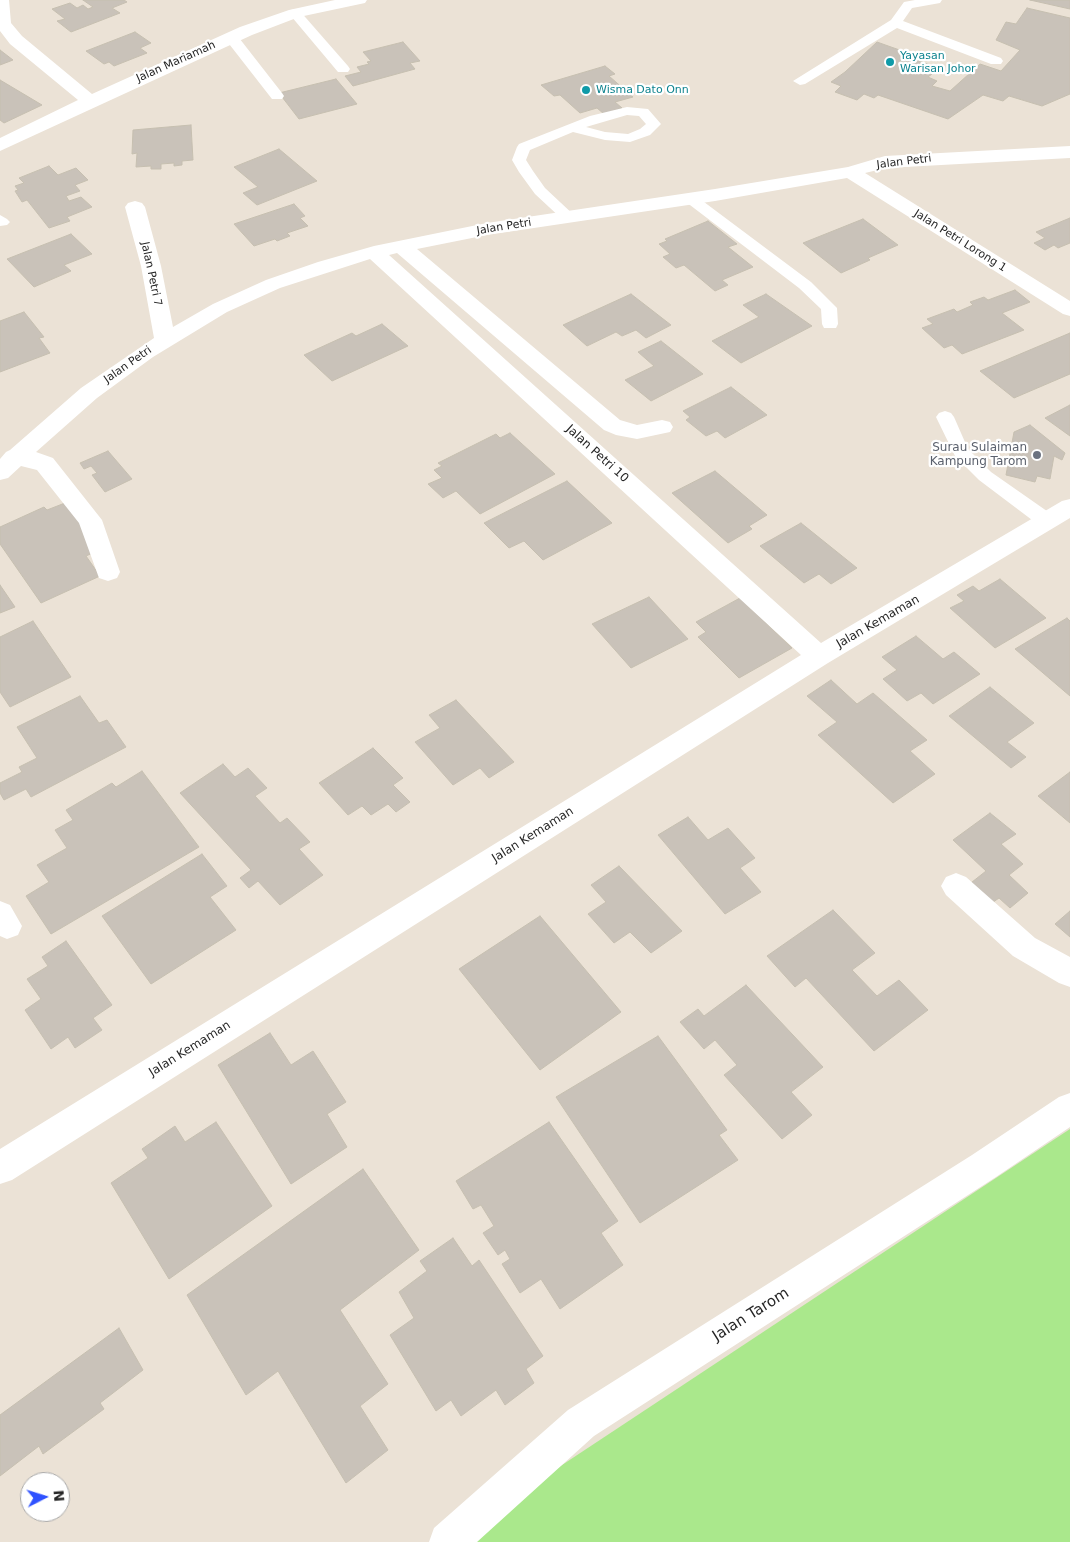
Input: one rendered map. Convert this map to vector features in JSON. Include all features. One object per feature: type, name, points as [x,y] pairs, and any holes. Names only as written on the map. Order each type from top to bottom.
[{"type":"street","points":[[1,0],[3,24],[16,40],[90,101]]},
{"type":"street","name":"Jalan Mariamah","points":[[0,145],[90,101],[231,38],[295,13],[359,0]]},
{"type":"street","name":"Jalan Petri","points":[[7,464],[90,393],[165,341],[220,308],[273,284],[325,266],[374,252],[487,229],[691,199],[850,172],[886,162],[1070,152]]},
{"type":"street","name":"Jalan Petri Lorong 1","points":[[850,172],[1070,310]]},
{"type":"street","name":"Jalan Petri 7","points":[[135,207],[151,266],[165,341]]},
{"type":"street","points":[[402,247],[612,425],[624,430],[637,432],[662,427]]},
{"type":"street","name":"Jalan Petri 10","points":[[374,252],[819,656]]},
{"type":"street","points":[[7,464],[36,460],[45,464],[90,520],[108,572]]},
{"type":"street","name":"Jalan Kemaman","points":[[0,1168],[819,656],[1070,507]]},
{"type":"street","points":[[956,886],[1024,948],[1070,973]]},
{"type":"street","name":"Jalan Tarom","points":[[448,1542],[581,1423],[984,1166],[1070,1108]]},
{"type":"lane","points":[[800,81],[896,23],[905,2],[936,0]]},
{"type":"lane","points":[[295,13],[343,69]]},
{"type":"lane","points":[[896,23],[996,61]]},
{"type":"lane","points":[[231,38],[277,96]]},
{"type":"lane","points":[[568,217],[540,191],[519,160],[524,148],[572,128],[595,119],[627,111],[643,112],[654,124],[645,132],[630,138],[605,136],[572,128]]},
{"type":"lane","points":[[691,199],[805,285],[829,308],[830,324]]},
{"type":"lane","points":[[945,417],[961,452],[985,476],[1047,521]]},
{"type":"green space","points":[[1070,1129],[1070,1542],[464,1542],[488,1514]]},
{"type":"building","points":[[83,0],[124,0],[127,2],[112,8],[120,13],[71,32],[57,21],[65,19],[52,9],[70,3],[77,8],[83,5],[88,9],[93,7]]},
{"type":"building","points":[[1030,0],[1070,0],[1070,9]]},
{"type":"building","name":"Yayasan Warisan Johor","points":[[1027,8],[1070,18],[1070,94],[1042,106],[1009,96],[1003,101],[983,95],[948,119],[878,95],[874,98],[864,94],[857,100],[835,92],[841,86],[831,82],[845,72],[877,42],[922,58],[919,61],[940,68],[928,77],[937,81],[932,86],[950,91],[980,64],[1001,71],[1020,50],[996,40],[1006,22],[1016,24]]},
{"type":"building","points":[[135,32],[151,43],[140,48],[147,53],[114,66],[109,62],[104,64],[86,51]]},
{"type":"building","points":[[403,42],[420,61],[410,63],[415,69],[353,86],[345,76],[361,72],[357,67],[369,64],[367,62],[371,61],[363,52]]},
{"type":"building","points":[[0,50],[13,60],[0,65]]},
{"type":"building","name":"Wisma Dato Onn","points":[[605,66],[615,74],[609,76],[633,97],[615,102],[622,108],[604,114],[597,108],[580,113],[560,95],[554,96],[541,85]]},
{"type":"building","points":[[336,79],[357,104],[299,119],[279,93]]},
{"type":"building","points":[[0,80],[42,105],[4,123],[0,120]]},
{"type":"building","points":[[191,125],[193,160],[182,161],[182,165],[174,166],[174,163],[161,164],[161,169],[151,169],[151,166],[136,167],[137,153],[132,154],[133,130]]},
{"type":"building","points":[[279,149],[317,181],[257,205],[243,193],[258,187],[234,167]]},
{"type":"building","points":[[49,166],[58,175],[76,168],[88,180],[75,185],[80,191],[66,196],[69,201],[81,197],[92,207],[67,217],[70,221],[49,228],[27,200],[22,202],[15,191],[18,190],[15,186],[24,183],[19,178]]},
{"type":"building","points":[[294,204],[305,216],[300,218],[308,226],[287,233],[290,236],[277,241],[275,239],[254,246],[234,224]]},
{"type":"building","points":[[1070,218],[1070,243],[1058,248],[1054,245],[1045,250],[1034,243],[1045,238],[1036,232]]},
{"type":"building","points":[[863,219],[898,245],[868,258],[870,260],[841,273],[803,243]]},
{"type":"building","points":[[708,221],[737,244],[728,247],[753,267],[722,280],[728,285],[715,291],[684,265],[676,268],[663,257],[670,254],[659,244],[667,241],[665,239]]},
{"type":"building","points":[[71,234],[92,254],[64,265],[71,271],[34,287],[7,259]]},
{"type":"building","points":[[1015,290],[1030,302],[1002,313],[1024,330],[962,354],[952,345],[944,348],[922,328],[933,324],[927,319],[954,309],[957,312],[973,305],[970,302],[984,297],[988,300]]},
{"type":"building","points":[[631,294],[671,325],[646,338],[636,330],[622,336],[616,332],[587,346],[563,325]]},
{"type":"building","points":[[766,294],[812,326],[741,363],[712,341],[759,317],[743,305]]},
{"type":"building","points":[[24,312],[44,337],[39,338],[50,353],[0,372],[0,321]]},
{"type":"building","points":[[382,324],[408,346],[332,381],[304,355],[352,333],[356,336]]},
{"type":"building","points":[[1070,333],[1070,374],[1014,398],[980,371]]},
{"type":"building","points":[[661,341],[703,374],[651,401],[625,380],[654,366],[638,352]]},
{"type":"building","points":[[731,387],[767,415],[725,438],[717,431],[706,436],[686,420],[690,417],[683,411]]},
{"type":"building","points":[[1070,405],[1070,436],[1045,418]]},
{"type":"building","name":"Surau Sulaiman Kampung Tarom","points":[[1030,425],[1065,453],[1062,460],[1054,456],[1050,479],[1037,476],[1035,482],[1006,475],[1014,432]]},
{"type":"building","points":[[510,433],[555,474],[480,514],[456,491],[443,498],[428,484],[442,478],[434,470],[442,466],[438,463],[496,434],[500,438]]},
{"type":"building","points":[[108,451],[132,479],[105,492],[92,475],[97,473],[91,466],[84,469],[80,463]]},
{"type":"building","points":[[715,471],[767,515],[749,526],[752,529],[728,543],[672,493]]},
{"type":"building","points":[[567,481],[612,523],[543,560],[524,541],[509,548],[484,523]]},
{"type":"building","points":[[65,503],[99,550],[86,556],[100,576],[41,603],[0,544],[0,527],[44,507],[47,510]]},
{"type":"building","points":[[801,523],[857,568],[831,584],[819,574],[804,583],[760,546]]},
{"type":"building","points":[[1000,579],[1046,618],[995,648],[950,608],[964,601],[957,595],[973,586],[979,591]]},
{"type":"building","points":[[0,585],[15,607],[0,613]]},
{"type":"building","points":[[649,597],[688,639],[631,668],[592,624]]},
{"type":"building","points":[[740,598],[792,648],[739,678],[698,637],[706,632],[696,622]]},
{"type":"building","points":[[1067,618],[1070,621],[1070,696],[1015,649]]},
{"type":"building","points":[[33,621],[71,677],[10,707],[0,692],[0,637]]},
{"type":"building","points":[[916,636],[943,659],[954,652],[980,674],[933,704],[921,693],[907,701],[883,679],[897,670],[882,657]]},
{"type":"building","points":[[831,680],[857,704],[873,693],[927,740],[910,751],[935,774],[893,803],[818,735],[837,722],[807,696]]},
{"type":"building","points":[[990,687],[1034,723],[1007,742],[1026,757],[1011,768],[949,716]]},
{"type":"building","points":[[80,696],[99,723],[107,720],[126,747],[31,797],[26,789],[4,800],[0,793],[0,783],[22,772],[19,767],[37,758],[17,727]]},
{"type":"building","points":[[456,700],[514,762],[489,778],[480,768],[453,785],[415,742],[440,728],[429,715]]},
{"type":"building","points":[[373,748],[403,778],[393,785],[410,802],[396,812],[388,804],[371,815],[362,806],[348,815],[319,783]]},
{"type":"building","points":[[223,764],[235,777],[248,768],[267,788],[255,796],[280,823],[287,818],[310,842],[299,849],[323,875],[280,905],[258,881],[249,888],[240,878],[251,870],[180,793]]},
{"type":"building","points":[[142,771],[199,847],[51,934],[26,896],[49,882],[37,865],[67,848],[55,830],[73,820],[66,810],[112,783],[116,787]]},
{"type":"building","points":[[1070,772],[1070,823],[1038,796]]},
{"type":"building","points":[[990,813],[1016,834],[1001,844],[1023,864],[1009,875],[1028,893],[1010,908],[999,898],[989,905],[967,886],[986,871],[953,840]]},
{"type":"building","points":[[688,817],[708,840],[728,828],[755,858],[740,868],[761,892],[725,914],[658,835]]},
{"type":"building","points":[[202,854],[227,886],[210,897],[236,930],[151,984],[102,916]]},
{"type":"building","points":[[619,866],[682,931],[651,953],[630,932],[614,943],[588,914],[606,902],[591,885]]},
{"type":"building","points":[[833,910],[875,953],[852,970],[877,996],[899,980],[928,1010],[874,1051],[806,978],[795,987],[767,956]]},
{"type":"building","points":[[1070,911],[1070,937],[1055,924]]},
{"type":"building","points":[[540,916],[621,1012],[540,1070],[459,969]]},
{"type":"building","points":[[66,941],[112,1005],[93,1018],[102,1030],[75,1048],[68,1037],[51,1049],[25,1010],[41,999],[27,979],[48,966],[42,957]]},
{"type":"building","points":[[746,985],[823,1067],[791,1092],[812,1115],[782,1139],[724,1075],[737,1065],[715,1040],[704,1049],[680,1022],[698,1009],[704,1016]]},
{"type":"building","points":[[270,1033],[291,1065],[313,1051],[346,1102],[327,1114],[347,1147],[291,1184],[218,1065]]},
{"type":"building","points":[[658,1036],[727,1130],[719,1135],[738,1160],[640,1223],[556,1097]]},
{"type":"building","points":[[216,1122],[272,1206],[169,1279],[111,1183],[148,1158],[142,1149],[175,1126],[185,1142]]},
{"type":"building","points":[[549,1122],[618,1221],[601,1233],[623,1265],[560,1309],[541,1279],[520,1293],[502,1264],[510,1259],[505,1250],[498,1255],[483,1233],[494,1226],[481,1205],[473,1209],[456,1181]]},
{"type":"building","points":[[363,1169],[419,1250],[340,1310],[388,1384],[360,1406],[388,1450],[346,1483],[278,1371],[246,1395],[187,1295]]},
{"type":"building","points":[[453,1238],[472,1266],[479,1260],[543,1356],[526,1369],[534,1383],[505,1405],[496,1390],[461,1416],[451,1400],[436,1411],[390,1335],[414,1318],[399,1292],[427,1271],[420,1261]]},
{"type":"building","points":[[119,1328],[143,1370],[100,1403],[104,1409],[43,1454],[39,1446],[0,1476],[0,1415]]},
{"type":"place","name":"Yayasan Warisan Johor","points":[[890,62]]},
{"type":"place","name":"Wisma Dato Onn","points":[[586,90]]},
{"type":"place","name":"Surau Sulaiman Kampung Tarom","points":[[1037,455]]}]
